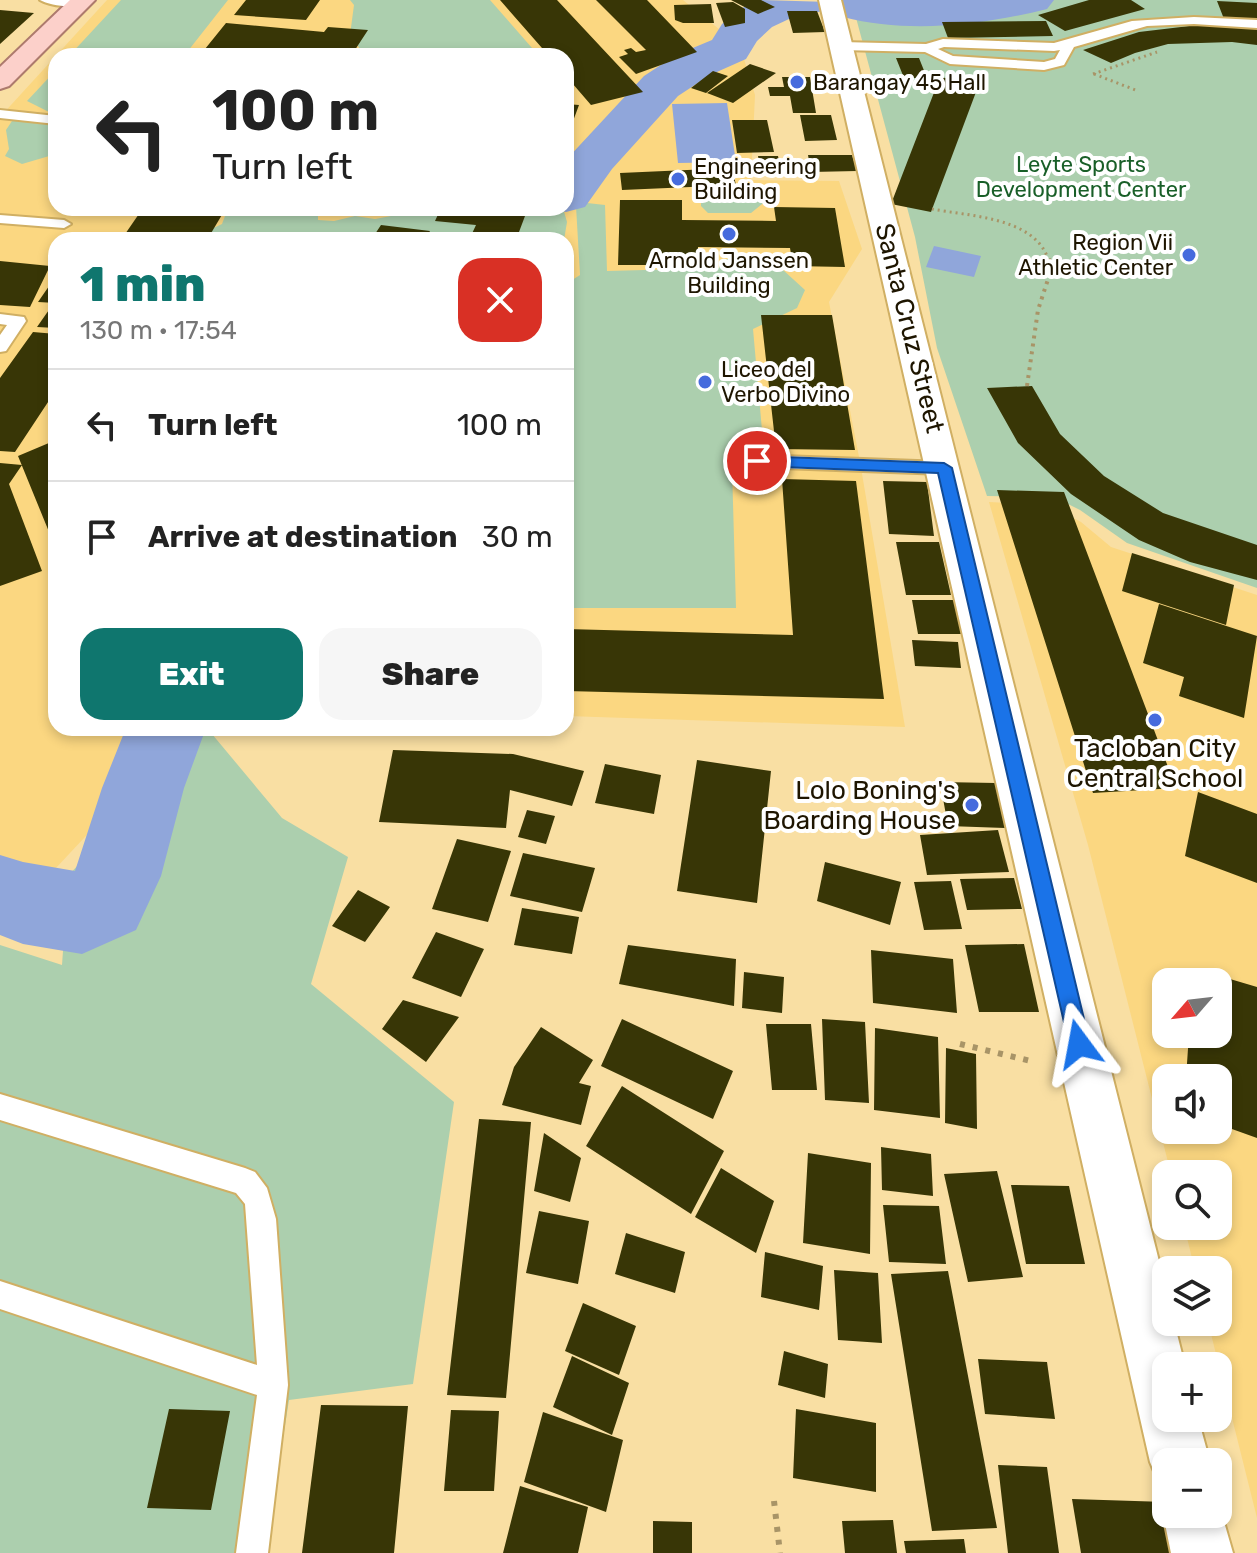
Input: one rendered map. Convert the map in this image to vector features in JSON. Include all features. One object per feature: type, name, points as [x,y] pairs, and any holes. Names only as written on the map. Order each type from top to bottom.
[{"type":"main road","points":[[0,81],[82,2]]},
{"type":"street","name":"Santa Cruz Street","points":[[831,3],[1153,1352]]},
{"type":"street","points":[[1196,1528],[1202,1553]]},
{"type":"lane","points":[[46,0],[82,2]]},
{"type":"lane","points":[[841,46],[927,48],[943,43],[1069,45],[1132,25],[1189,20],[1257,24]]},
{"type":"lane","points":[[927,48],[950,60],[1044,66],[1060,62],[1069,45]]},
{"type":"lane","points":[[0,114],[48,119]]},
{"type":"lane","points":[[0,219],[64,224]]},
{"type":"lane","points":[[0,319],[23,321],[0,347]]},
{"type":"lane","points":[[757,461],[944,468]]},
{"type":"lane","points":[[0,1107],[245,1182],[257,1198],[262,1219],[273,1385],[252,1553]]},
{"type":"lane","points":[[0,1295],[273,1385]]},
{"type":"path","points":[[1093,74],[1103,67],[1116,66],[1162,51]]},
{"type":"path","points":[[1060,62],[1138,91]]},
{"type":"path","points":[[932,209],[1016,226],[1043,245],[1052,267],[1038,310],[1027,386]]},
{"type":"path","points":[[960,1044],[1086,1075]]},
{"type":"path","points":[[774,1501],[780,1553]]},
{"type":"shaded area","name":"Liceo del Verbo Divino","points":[[107,0],[683,0],[740,46],[755,95],[751,180],[839,181],[862,249],[829,302],[905,727],[574,716],[574,232],[48,232],[48,736],[180,736],[26,900],[0,888],[0,117],[48,65],[48,216],[574,216],[574,48],[63,48]]},
{"type":"shaded area","name":"Tacloban City Central School","points":[[989,502],[1049,505],[1081,522],[1111,547],[1257,595],[1257,1518],[1232,1418],[1232,1352],[1216,1352],[1212,1336],[1232,1336],[1232,1256],[1192,1256],[1188,1240],[1232,1240],[1232,1160],[1167,1160],[1163,1144],[1232,1144],[1232,1064],[1152,1064],[1152,1099],[1088,845]]},
{"type":"green space","points":[[121,0],[228,0],[190,48],[76,48]]},
{"type":"green space","points":[[350,0],[490,0],[532,48],[359,48],[350,35],[354,5]]},
{"type":"green space","name":"Leyte Sports Development Center","points":[[1034,0],[1257,0],[1257,588],[1127,543],[1080,510],[1054,497],[987,496],[937,348],[915,237],[855,14],[935,15]]},
{"type":"green space","points":[[48,79],[48,112],[27,101]]},
{"type":"green space","points":[[14,118],[48,119],[48,156],[22,164],[5,156],[9,149],[6,130]]},
{"type":"green space","points":[[763,188],[766,201],[751,213],[708,213],[701,206],[701,196]]},
{"type":"green space","points":[[587,203],[605,205],[607,271],[719,268],[721,259],[771,259],[805,290],[797,308],[753,329],[765,464],[732,468],[736,608],[574,608],[574,279],[580,275],[576,206]]},
{"type":"green space","points":[[225,216],[318,216],[318,220],[334,221],[355,216],[375,219],[391,216],[476,216],[482,232],[205,232],[222,224]]},
{"type":"green space","points":[[502,216],[565,216],[567,222],[565,232],[503,232]]},
{"type":"green space","points":[[199,736],[214,736],[282,818],[348,857],[311,984],[454,1102],[413,1384],[289,1400],[265,1553],[0,1553],[0,945],[62,965],[64,937],[34,912]]},
{"type":"water","points":[[727,103],[736,162],[678,163],[672,104]]},
{"type":"water","points":[[934,246],[981,256],[974,277],[926,267]]},
{"type":"building","points":[[246,0],[320,0],[306,20],[234,15]]},
{"type":"building","points":[[500,0],[557,0],[643,92],[591,105],[574,85],[574,48],[542,48]]},
{"type":"building","points":[[596,0],[647,0],[697,52],[636,74],[619,57],[628,54],[624,50],[631,48],[636,52],[646,50]]},
{"type":"building","points":[[731,0],[761,0],[775,7],[758,14]]},
{"type":"building","points":[[1089,0],[1131,0],[1145,9],[1065,31],[1038,15]]},
{"type":"building","points":[[1217,1],[1257,3],[1257,21],[1224,19]]},
{"type":"building","points":[[733,2],[745,9],[745,23],[725,27],[716,3]]},
{"type":"building","points":[[711,4],[714,23],[675,20],[674,5]]},
{"type":"building","points":[[0,10],[34,13],[0,44]]},
{"type":"building","points":[[787,11],[817,11],[825,32],[793,33]]},
{"type":"building","points":[[1046,21],[1053,36],[948,38],[942,22]]},
{"type":"building","points":[[226,23],[324,32],[328,27],[368,30],[356,48],[206,48]]},
{"type":"building","points":[[1198,25],[1257,29],[1257,45],[1232,42],[1168,44],[1111,63],[1083,50],[1139,32]]},
{"type":"building","points":[[896,58],[919,58],[927,78],[904,78]]},
{"type":"building","points":[[750,64],[776,73],[733,103],[707,93]]},
{"type":"building","points":[[713,71],[728,76],[706,93],[691,88]]},
{"type":"building","name":"Barangay 45 Hall","points":[[782,77],[810,77],[816,113],[793,113],[790,96],[770,96],[768,87],[784,87]]},
{"type":"building","points":[[940,77],[979,84],[931,212],[891,204]]},
{"type":"building","points":[[800,115],[831,115],[837,140],[805,141]]},
{"type":"building","points":[[732,120],[767,120],[774,152],[737,153]]},
{"type":"building","points":[[808,155],[852,155],[857,171],[811,172]]},
{"type":"building","points":[[758,156],[778,156],[781,171],[761,172]]},
{"type":"building","name":"Engineering Building","points":[[732,168],[736,185],[622,190],[620,173]]},
{"type":"building","name":"Arnold Janssen Building","points":[[620,200],[682,200],[682,220],[776,221],[774,207],[835,208],[845,267],[793,266],[790,248],[698,247],[699,265],[618,265]]},
{"type":"building","points":[[138,216],[221,216],[212,232],[126,232]]},
{"type":"building","points":[[437,216],[525,216],[519,232],[473,232],[476,225],[435,221]]},
{"type":"building","points":[[381,225],[430,231],[429,232],[376,232]]},
{"type":"building","points":[[0,261],[48,266],[30,307],[0,305]]},
{"type":"building","points":[[48,288],[48,303],[38,302]]},
{"type":"building","points":[[48,311],[48,328],[37,327]]},
{"type":"building","points":[[761,315],[832,315],[855,450],[776,449]]},
{"type":"building","points":[[33,332],[48,333],[48,402],[15,452],[0,451],[0,378]]},
{"type":"building","points":[[1032,386],[1060,434],[1104,476],[1163,513],[1257,545],[1257,580],[1190,562],[1139,540],[1071,494],[1018,443],[987,388]]},
{"type":"building","points":[[48,443],[48,529],[18,456]]},
{"type":"building","points":[[0,463],[22,465],[9,484],[42,571],[0,586]]},
{"type":"building","points":[[782,479],[856,481],[884,699],[574,691],[574,629],[793,635]]},
{"type":"building","points":[[883,481],[927,482],[934,536],[889,534]]},
{"type":"building","points":[[997,490],[1064,492],[1176,788],[1093,793]]},
{"type":"building","points":[[896,542],[939,542],[951,595],[906,595]]},
{"type":"building","points":[[1132,553],[1234,585],[1226,625],[1122,591]]},
{"type":"building","points":[[912,600],[958,600],[966,634],[918,634]]},
{"type":"building","points":[[1159,604],[1257,636],[1244,718],[1179,696],[1184,677],[1143,663]]},
{"type":"building","points":[[912,640],[958,642],[961,668],[915,666]]},
{"type":"building","points":[[393,750],[513,754],[584,771],[572,806],[510,790],[506,828],[379,822]]},
{"type":"building","points":[[697,760],[771,771],[757,903],[677,891]]},
{"type":"building","points":[[605,764],[661,775],[654,814],[595,803]]},
{"type":"building","name":"Lolo Boning's Boarding House","points":[[940,782],[996,783],[1005,828],[948,826]]},
{"type":"building","points":[[1198,792],[1257,814],[1257,883],[1185,856]]},
{"type":"building","points":[[527,810],[555,816],[546,844],[518,837]]},
{"type":"building","points":[[998,830],[1009,872],[927,875],[920,835]]},
{"type":"building","points":[[457,839],[511,851],[488,922],[432,909]]},
{"type":"building","points":[[523,853],[595,868],[582,912],[510,896]]},
{"type":"building","points":[[825,862],[901,882],[890,925],[817,901]]},
{"type":"building","points":[[1014,878],[1022,909],[967,910],[960,879]]},
{"type":"building","points":[[951,881],[962,929],[924,930],[914,882]]},
{"type":"building","points":[[358,890],[390,907],[365,942],[332,926]]},
{"type":"building","points":[[522,908],[579,917],[572,954],[514,945]]},
{"type":"building","points":[[436,932],[484,949],[461,997],[412,978]]},
{"type":"building","points":[[1024,944],[1039,1012],[979,1012],[965,945]]},
{"type":"building","points":[[628,945],[736,959],[734,1006],[619,984]]},
{"type":"building","points":[[871,950],[953,959],[957,1013],[873,1003]]},
{"type":"building","points":[[744,972],[784,977],[782,1013],[742,1008]]},
{"type":"building","points":[[1232,980],[1257,987],[1257,1138],[1232,1129],[1232,1064],[1187,1064],[1188,1048],[1232,1048]]},
{"type":"building","points":[[403,1000],[459,1017],[426,1062],[382,1029]]},
{"type":"building","points":[[622,1019],[733,1071],[713,1119],[601,1066]]},
{"type":"building","points":[[822,1019],[865,1022],[869,1103],[825,1100]]},
{"type":"building","points":[[766,1024],[811,1024],[817,1090],[772,1090]]},
{"type":"building","points":[[541,1027],[593,1060],[579,1083],[591,1086],[581,1125],[502,1105],[514,1067]]},
{"type":"building","points":[[875,1028],[938,1037],[940,1118],[874,1110]]},
{"type":"building","points":[[946,1048],[976,1054],[977,1129],[945,1123]]},
{"type":"building","points":[[622,1086],[724,1151],[691,1214],[586,1146]]},
{"type":"building","points":[[479,1119],[531,1122],[506,1398],[447,1395]]},
{"type":"building","points":[[544,1133],[581,1158],[570,1202],[534,1191]]},
{"type":"building","points":[[881,1147],[931,1154],[933,1196],[882,1190]]},
{"type":"building","points":[[808,1153],[871,1163],[870,1254],[803,1243]]},
{"type":"building","points":[[721,1168],[774,1201],[756,1253],[695,1217]]},
{"type":"building","points":[[997,1171],[1023,1277],[968,1282],[944,1174]]},
{"type":"building","points":[[1011,1185],[1069,1186],[1085,1264],[1026,1264]]},
{"type":"building","points":[[883,1205],[939,1206],[946,1264],[889,1262]]},
{"type":"building","points":[[539,1211],[589,1221],[578,1284],[526,1273]]},
{"type":"building","points":[[626,1233],[685,1252],[675,1293],[615,1274]]},
{"type":"building","points":[[765,1252],[823,1266],[819,1310],[761,1297]]},
{"type":"building","points":[[834,1270],[878,1273],[882,1343],[838,1340]]},
{"type":"building","points":[[948,1271],[997,1528],[932,1531],[891,1274]]},
{"type":"building","points":[[583,1303],[636,1326],[619,1375],[565,1351]]},
{"type":"building","points":[[784,1351],[828,1364],[825,1398],[778,1385]]},
{"type":"building","points":[[572,1356],[629,1383],[612,1435],[553,1407]]},
{"type":"building","points":[[978,1359],[1047,1362],[1055,1419],[985,1414]]},
{"type":"building","points":[[321,1405],[408,1406],[394,1553],[302,1553]]},
{"type":"building","points":[[169,1409],[230,1411],[211,1510],[147,1508]]},
{"type":"building","points":[[796,1409],[876,1423],[876,1492],[793,1478]]},
{"type":"building","points":[[451,1410],[499,1411],[494,1491],[444,1491]]},
{"type":"building","points":[[543,1412],[623,1440],[606,1512],[524,1482]]},
{"type":"building","points":[[998,1465],[1047,1467],[1059,1553],[1008,1553]]},
{"type":"building","points":[[520,1486],[588,1507],[578,1553],[503,1553]]},
{"type":"building","points":[[1072,1499],[1152,1502],[1152,1528],[1176,1528],[1181,1553],[1081,1553]]},
{"type":"building","points":[[893,1520],[897,1553],[845,1553],[842,1521]]},
{"type":"building","points":[[653,1521],[692,1522],[692,1553],[653,1553]]},
{"type":"building","points":[[964,1539],[966,1553],[906,1553],[904,1541]]},
{"type":"waterway","points":[[859,8],[946,13],[1032,0]]},
{"type":"waterway","points":[[574,185],[594,158],[661,86],[693,65],[730,49],[738,34],[756,18],[775,9],[807,2]]},
{"type":"waterway","points":[[0,895],[23,903],[82,913],[105,901],[118,876],[143,788],[163,736]]},
{"type":"place","name":"Barangay 45 Hall","points":[[797,82]]},
{"type":"place","name":"Engineering Building","points":[[678,179]]},
{"type":"place","name":"Arnold Janssen Building","points":[[729,234]]},
{"type":"place","name":"Region Vii Athletic Center","points":[[1189,255]]},
{"type":"place","name":"Liceo del Verbo Divino","points":[[705,382]]},
{"type":"place","name":"Tacloban City Central School","points":[[1155,720]]},
{"type":"place","name":"Lolo Boning's Boarding House","points":[[972,805]]},
{"type":"route","points":[[757,461],[944,468],[1079,1044]]}]
